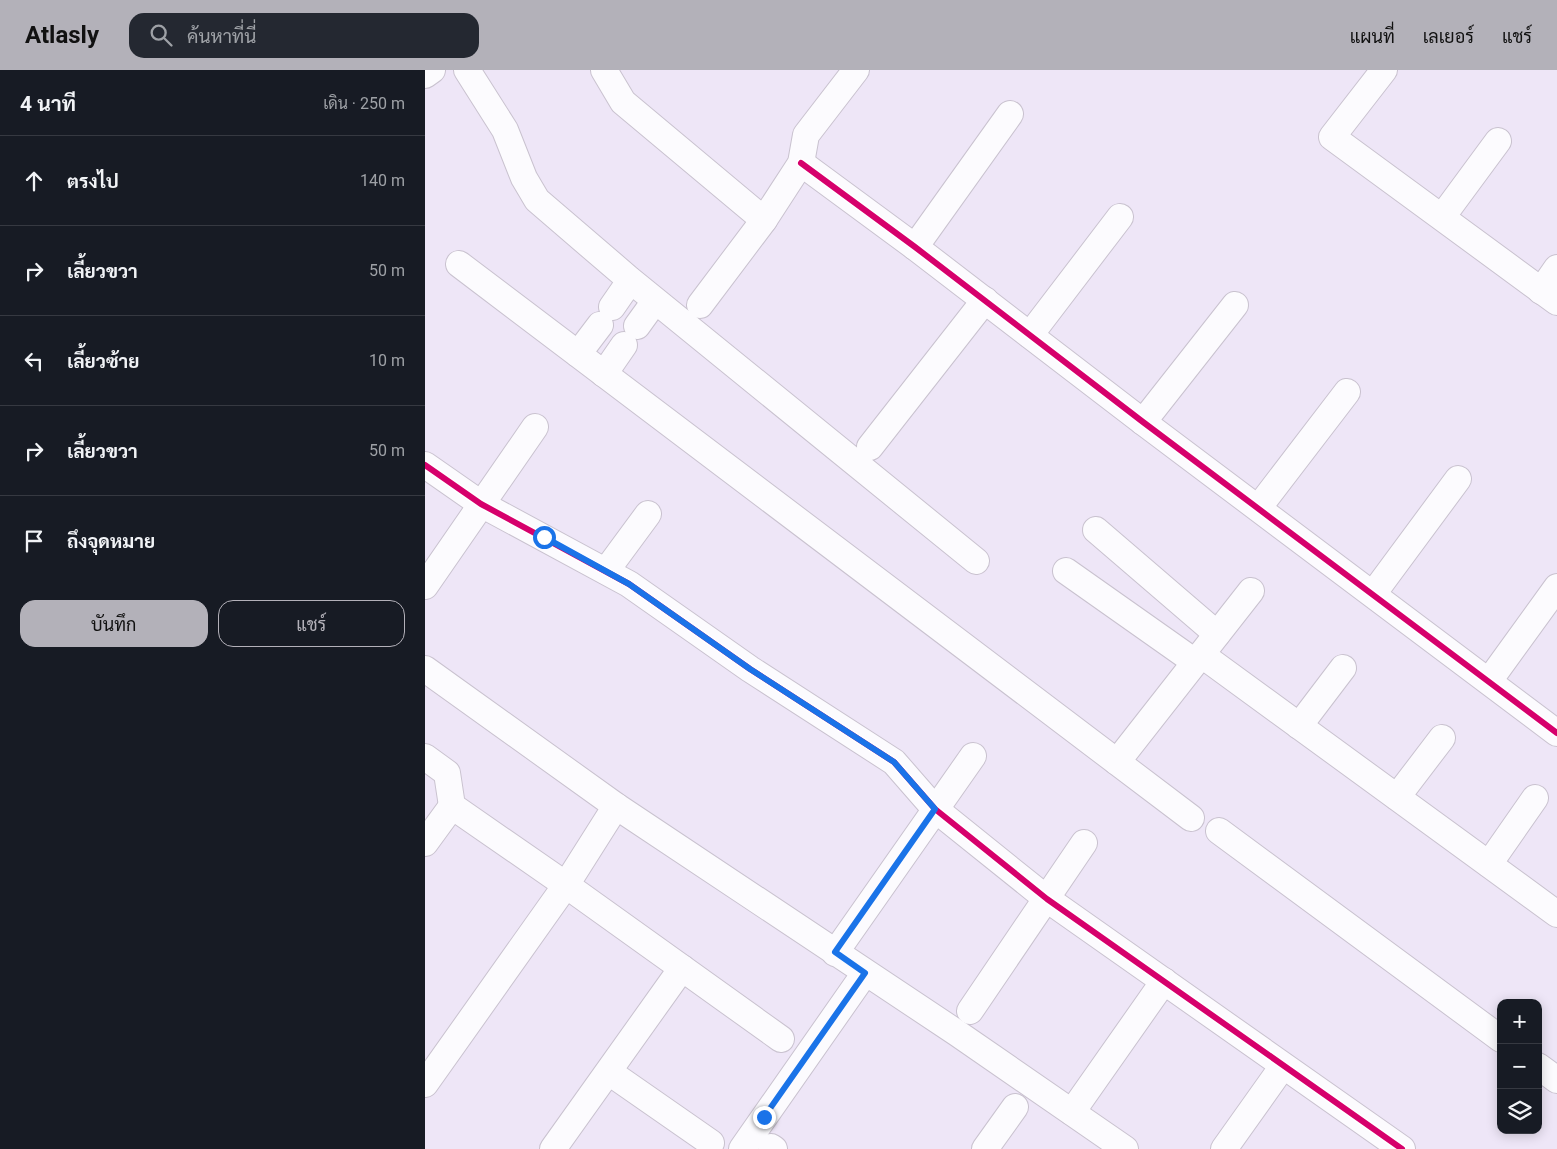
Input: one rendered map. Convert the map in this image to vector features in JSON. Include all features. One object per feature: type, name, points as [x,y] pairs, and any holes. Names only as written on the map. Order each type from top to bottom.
[{"type":"street","points":[[425,75],[431,70]]},
{"type":"street","points":[[467,70],[505,130],[524,178],[537,200],[630,281],[976,561]]},
{"type":"street","points":[[604,70],[623,102],[764,220]]},
{"type":"street","points":[[700,305],[764,220],[801,163],[806,135],[856,70]]},
{"type":"street","points":[[1384,70],[1333,137],[1549,296],[1557,268]]},
{"type":"street","points":[[915,247],[1010,114]]},
{"type":"street","points":[[1442,218],[1498,141]]},
{"type":"street","points":[[801,163],[915,247],[1143,422],[1259,507],[1557,733]]},
{"type":"street","points":[[1030,335],[1120,217]]},
{"type":"street","points":[[459,264],[1191,818]]},
{"type":"street","points":[[578,354],[630,281]]},
{"type":"street","points":[[604,374],[655,300]]},
{"type":"street","points":[[870,447],[985,300]]},
{"type":"street","points":[[1143,422],[1235,305]]},
{"type":"street","points":[[1259,507],[1347,392]]},
{"type":"street","points":[[425,586],[535,427]]},
{"type":"street","points":[[425,465],[481,504],[629,584],[750,669],[894,762],[935,809],[1047,900],[1401,1149]]},
{"type":"street","points":[[1373,594],[1457,479]]},
{"type":"street","points":[[606,571],[648,514]]},
{"type":"street","points":[[1096,530],[1217,634]]},
{"type":"street","points":[[1066,572],[1299,726],[1557,914]]},
{"type":"street","points":[[1489,681],[1557,588]]},
{"type":"street","points":[[1117,762],[1251,591]]},
{"type":"street","points":[[425,668],[617,806],[1073,1112],[1125,1149]]},
{"type":"street","points":[[1299,726],[1343,668]]},
{"type":"street","points":[[1397,797],[1442,738]]},
{"type":"street","points":[[835,952],[973,756]]},
{"type":"street","points":[[425,758],[447,773],[452,806],[425,844]]},
{"type":"street","points":[[1489,864],[1535,798]]},
{"type":"street","points":[[452,806],[781,1039]]},
{"type":"street","points":[[425,1084],[566,885],[617,806]]},
{"type":"street","points":[[1219,832],[1497,1036]]},
{"type":"street","points":[[970,1011],[1084,843]]},
{"type":"street","points":[[553,1149],[682,968]]},
{"type":"street","points":[[742,1149],[865,973]]},
{"type":"street","points":[[1073,1112],[1163,981]]},
{"type":"street","points":[[1224,1149],[1283,1066]]},
{"type":"street","points":[[1542,1069],[1557,1080]]},
{"type":"street","points":[[609,1072],[711,1143]]},
{"type":"street","points":[[985,1149],[1015,1107]]},
{"type":"cycle path","points":[[801,163],[915,247],[1143,422],[1557,733]]},
{"type":"cycle path","points":[[425,465],[481,504],[629,584],[750,669],[894,762],[935,809],[1047,899],[1402,1149]]},
{"type":"route","points":[[544,537],[629,584],[750,669],[894,762],[935,809],[835,952],[865,973],[764,1117]]}]
